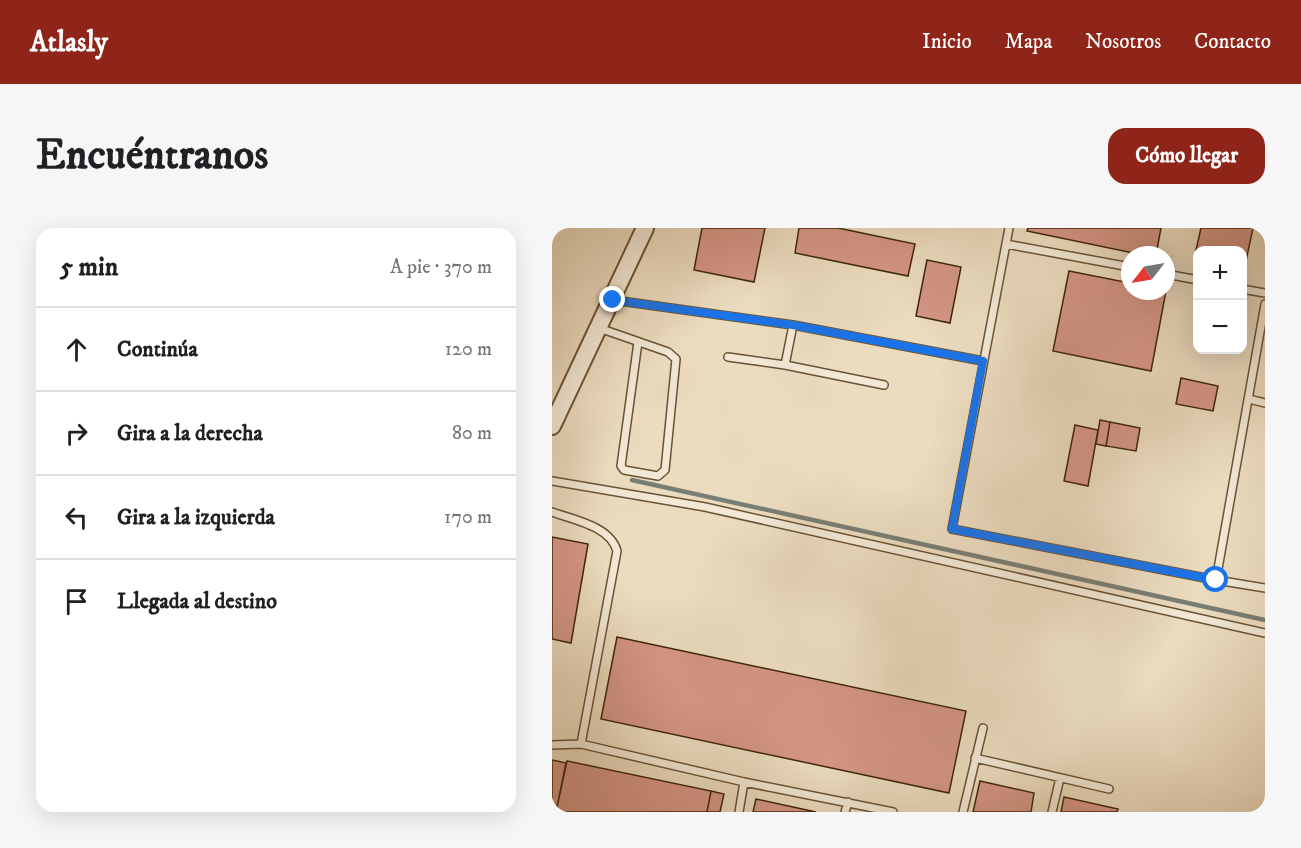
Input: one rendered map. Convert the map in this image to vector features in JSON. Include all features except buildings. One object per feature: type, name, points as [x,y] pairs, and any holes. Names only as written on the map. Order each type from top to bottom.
[{"type":"street","points":[[552,426],[645,228]]},
{"type":"lane","points":[[1009,228],[952,529],[1265,588]]},
{"type":"lane","points":[[1006,244],[1121,265]]},
{"type":"lane","points":[[1175,276],[1193,279]]},
{"type":"lane","points":[[1247,290],[1265,293]]},
{"type":"lane","points":[[613,300],[793,325],[983,361]]},
{"type":"lane","points":[[1216,580],[1265,304]]},
{"type":"lane","points":[[784,365],[793,325]]},
{"type":"lane","points":[[599,328],[668,352],[676,359],[665,470],[658,476],[624,470],[621,466],[638,342]]},
{"type":"lane","points":[[728,357],[784,365],[884,385]]},
{"type":"lane","points":[[1249,399],[1265,403]]},
{"type":"lane","points":[[552,481],[705,507],[1265,633]]},
{"type":"lane","points":[[552,512],[608,533],[617,551],[581,744]]},
{"type":"lane","points":[[963,812],[983,729]]},
{"type":"lane","points":[[552,745],[581,744],[744,782],[893,812]]},
{"type":"lane","points":[[975,758],[1109,789]]},
{"type":"lane","points":[[1052,812],[1060,778]]},
{"type":"lane","points":[[739,812],[744,782]]},
{"type":"lane","points":[[845,812],[848,802]]},
{"type":"waterway","points":[[632,480],[1265,620]]},
{"type":"route","points":[[613,300],[793,325],[983,361],[952,529],[1216,580]]}]
